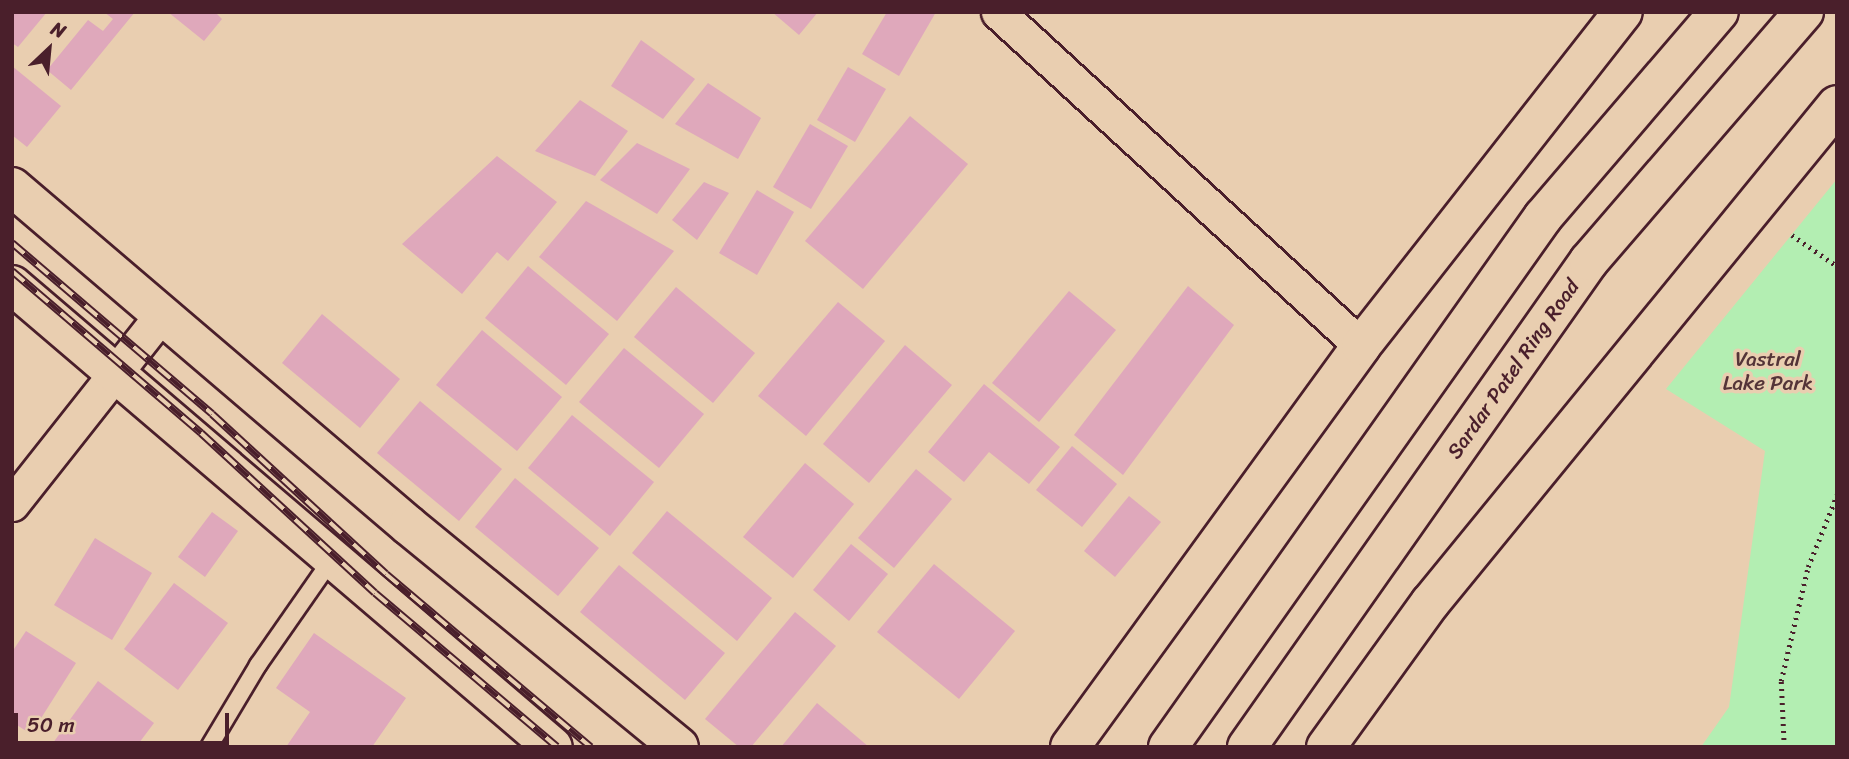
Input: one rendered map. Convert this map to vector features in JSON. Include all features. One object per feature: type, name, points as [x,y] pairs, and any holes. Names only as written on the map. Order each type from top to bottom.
[{"type":"main road","points":[[1070,747],[1361,346],[1623,12]]},
{"type":"main road","points":[[1168,747],[1543,217],[1719,12]]},
{"type":"main road","name":"Sardar Patel Ring Road","points":[[1247,747],[1589,261],[1804,12]]},
{"type":"main road","points":[[1326,747],[1430,603],[1837,105]]},
{"type":"main road","points":[[12,187],[161,315],[679,747]]},
{"type":"main road","points":[[12,285],[116,371],[553,747]]},
{"type":"street","points":[[998,12],[1361,346]]},
{"type":"street","points":[[12,503],[161,315]]},
{"type":"lane","points":[[209,747],[258,665],[333,558]]},
{"type":"path","points":[[1792,235],[1837,266]]},
{"type":"path","points":[[1784,747],[1781,681],[1808,567],[1837,495]]},
{"type":"green space","name":"Vastral Lake Park","points":[[1837,179],[1837,747],[1701,747],[1729,707],[1765,451],[1666,389]]},
{"type":"building","points":[[12,12],[47,12],[18,47],[12,43]]},
{"type":"building","points":[[104,12],[135,12],[71,90],[47,70],[88,20],[103,31],[113,19]]},
{"type":"building","points":[[168,12],[215,12],[222,19],[204,41]]},
{"type":"building","points":[[772,12],[818,12],[799,35]]},
{"type":"building","points":[[887,12],[936,12],[899,76],[862,54]]},
{"type":"building","points":[[641,40],[695,79],[663,119],[611,86]]},
{"type":"building","points":[[12,66],[61,106],[27,147],[12,135]]},
{"type":"building","points":[[848,67],[886,89],[855,142],[817,120]]},
{"type":"building","points":[[708,83],[761,118],[738,159],[675,124]]},
{"type":"building","points":[[580,100],[628,131],[595,176],[535,151]]},
{"type":"building","points":[[910,116],[968,164],[863,289],[805,241]]},
{"type":"building","points":[[810,124],[848,146],[811,209],[773,187]]},
{"type":"building","points":[[637,143],[690,169],[657,214],[600,180]]},
{"type":"building","points":[[497,156],[557,202],[508,261],[497,252],[462,294],[402,244]]},
{"type":"building","points":[[704,182],[729,193],[697,240],[672,220]]},
{"type":"building","points":[[757,190],[794,212],[757,275],[719,253]]},
{"type":"building","points":[[586,201],[674,251],[617,321],[539,257]]},
{"type":"building","points":[[528,266],[609,334],[566,385],[485,318]]},
{"type":"building","points":[[1188,286],[1234,325],[1123,475],[1074,435]]},
{"type":"building","points":[[676,287],[755,353],[713,403],[634,337]]},
{"type":"building","points":[[1069,291],[1116,330],[1039,422],[992,383]]},
{"type":"building","points":[[838,302],[885,341],[806,436],[758,396]]},
{"type":"building","points":[[322,314],[400,379],[360,428],[282,363]]},
{"type":"building","points":[[482,330],[562,397],[517,451],[436,385]]},
{"type":"building","points":[[905,345],[952,385],[869,483],[823,444]]},
{"type":"building","points":[[624,348],[704,414],[659,468],[579,402]]},
{"type":"building","points":[[984,384],[1060,447],[1029,484],[989,452],[964,482],[928,452]]},
{"type":"building","points":[[420,401],[502,469],[459,521],[377,453]]},
{"type":"building","points":[[572,415],[654,482],[610,536],[528,468]]},
{"type":"building","points":[[1072,446],[1117,484],[1082,527],[1036,490]]},
{"type":"building","points":[[805,463],[854,504],[793,578],[743,537]]},
{"type":"building","points":[[916,469],[952,499],[894,568],[858,538]]},
{"type":"building","points":[[515,478],[599,548],[558,596],[475,527]]},
{"type":"building","points":[[1129,496],[1161,522],[1115,577],[1084,551]]},
{"type":"building","points":[[667,511],[772,598],[737,641],[632,553]]},
{"type":"building","points":[[212,512],[238,531],[205,577],[178,557]]},
{"type":"building","points":[[95,538],[152,573],[112,640],[54,605]]},
{"type":"building","points":[[851,544],[888,574],[849,621],[813,590]]},
{"type":"building","points":[[934,564],[1015,631],[959,699],[877,632]]},
{"type":"building","points":[[619,565],[725,653],[685,700],[580,612]]},
{"type":"building","points":[[174,583],[228,623],[178,690],[124,649]]},
{"type":"building","points":[[795,612],[836,646],[751,747],[739,747],[705,719]]},
{"type":"building","points":[[26,631],[76,663],[31,734],[12,722],[12,652]]},
{"type":"building","points":[[314,633],[406,698],[372,747],[286,747],[310,712],[276,688]]},
{"type":"building","points":[[98,681],[154,723],[136,747],[50,747]]},
{"type":"building","points":[[817,703],[869,747],[781,747]]},
{"type":"railway","points":[[12,243],[212,414],[386,574],[591,747]]},
{"type":"railway","points":[[12,271],[201,433],[375,593],[557,747]]}]
